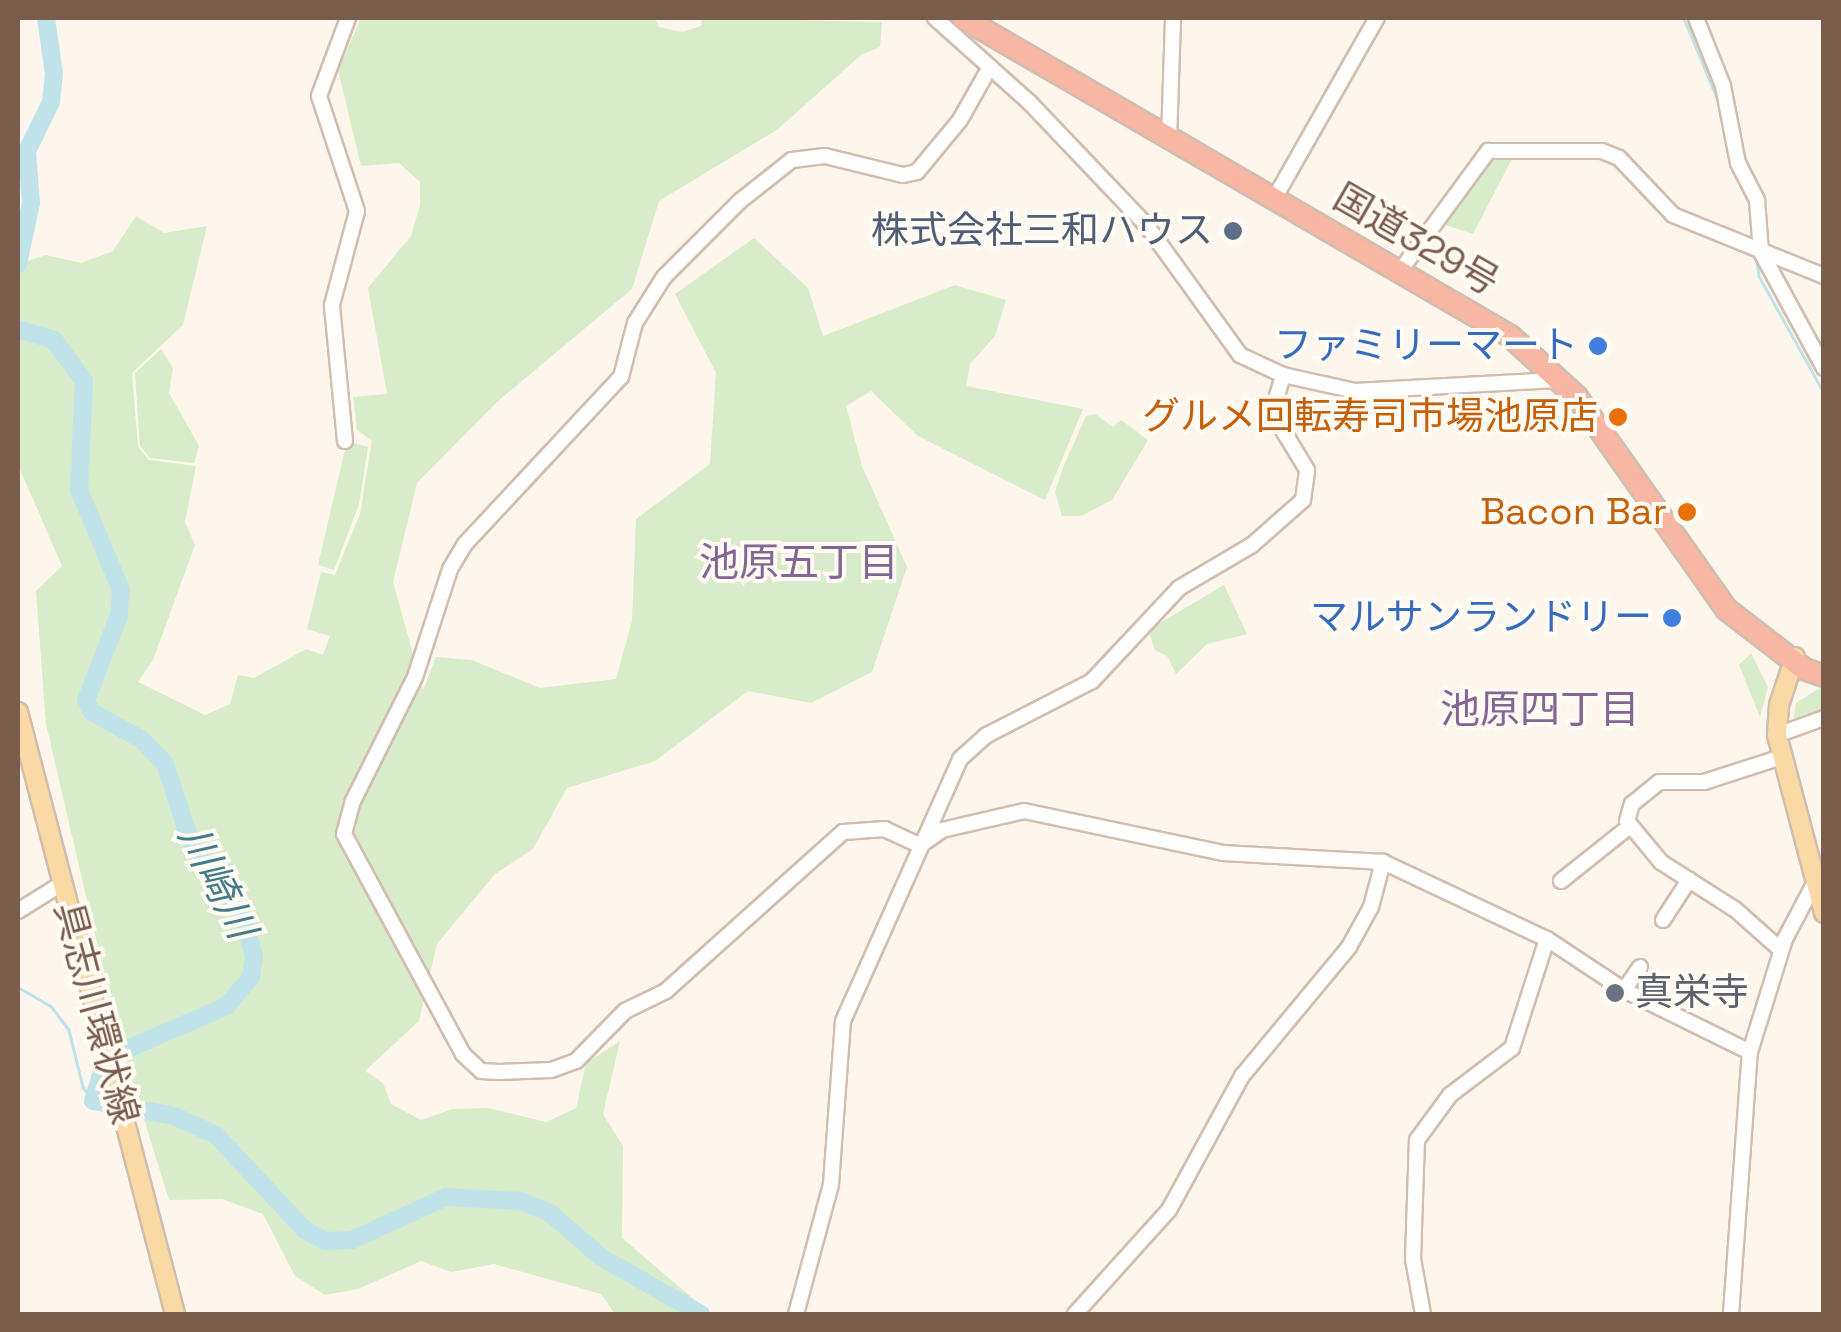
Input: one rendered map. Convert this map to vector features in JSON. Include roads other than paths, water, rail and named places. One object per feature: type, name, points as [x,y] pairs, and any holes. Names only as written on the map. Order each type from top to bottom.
[{"type":"highway","name":"国道329号","points":[[962,18],[1496,326],[1561,380],[1708,587],[1750,629],[1795,657],[1804,669],[1824,676]]},
{"type":"highway","name":"国道329号","points":[[1795,657],[1824,661]]},
{"type":"main road","points":[[1795,657],[1779,705],[1777,736],[1824,913]]},
{"type":"main road","name":"具志川環状線","points":[[18,712],[175,1314]]},
{"type":"street","points":[[345,440],[332,304],[357,211],[319,96],[325,64],[348,18]]},
{"type":"street","points":[[935,18],[990,67],[1147,226],[1233,348],[1283,375],[1375,392],[1561,380]]},
{"type":"street","points":[[1168,140],[1173,18]]},
{"type":"street","points":[[1274,199],[1376,18]]},
{"type":"street","points":[[1696,18],[1723,86],[1738,163],[1757,200],[1757,250],[1824,368]]},
{"type":"street","points":[[921,846],[885,830],[843,832],[666,991],[626,1011],[576,1061],[551,1070],[499,1072],[481,1070],[464,1054],[344,834],[353,801],[409,692],[450,570],[473,534],[621,376],[636,323],[664,277],[740,200],[792,160],[825,156],[903,176],[916,172],[960,120],[990,67]]},
{"type":"street","points":[[1400,271],[1488,151],[1602,151],[1619,158],[1673,215],[1824,276]]},
{"type":"street","points":[[796,1314],[830,1184],[843,1021],[921,846],[971,746],[1092,681],[1179,588],[1252,545],[1302,500],[1307,470],[1272,412],[1283,375]]},
{"type":"street","points":[[1777,736],[1822,721]]},
{"type":"street","points":[[1782,757],[1704,782],[1659,782],[1632,804],[1630,826],[1652,854],[1782,950]]},
{"type":"street","points":[[921,846],[942,830],[1024,812],[1223,854],[1383,862],[1547,939],[1624,990],[1750,1052]]},
{"type":"street","points":[[1561,881],[1630,826]]},
{"type":"street","points":[[1074,1314],[1169,1210],[1242,1076],[1348,947],[1372,907],[1383,862]]},
{"type":"street","points":[[1663,920],[1689,880]]},
{"type":"street","points":[[1730,1314],[1750,1052],[1782,950],[1816,882]]},
{"type":"street","points":[[18,891],[21,909],[63,883]]},
{"type":"street","points":[[1423,1314],[1413,1259],[1411,1164],[1417,1140],[1450,1095],[1512,1048],[1547,939]]},
{"type":"street","points":[[1624,990],[1640,967]]},
{"type":"waterway","name":"川崎川","points":[[18,264],[31,203],[27,151],[51,102],[54,74],[46,18]]},
{"type":"waterway","points":[[1684,18],[1720,105]]},
{"type":"waterway","points":[[1733,167],[1752,209]]},
{"type":"waterway","points":[[1756,256],[1759,276],[1824,393]]},
{"type":"waterway","name":"川崎川","points":[[18,329],[54,340],[84,381],[79,490],[121,590],[119,615],[86,701],[92,712],[142,740],[165,764],[189,837],[245,921],[254,956],[251,977],[227,1006],[120,1052],[101,1075],[93,1101],[174,1116],[216,1135],[305,1230],[325,1241],[352,1240],[446,1197],[521,1201],[550,1213],[601,1257],[701,1314]]},
{"type":"waterway","points":[[18,987],[51,1006],[69,1030],[83,1087],[93,1101]]},
{"type":"place","name":"株式会社三和ハウス","points":[[1233,231]]},
{"type":"place","name":"ファミリーマート","points":[[1598,346]]},
{"type":"place","name":"グルメ回転寿司市場池原店","points":[[1618,417]]},
{"type":"place","name":"Bacon Bar","points":[[1687,512]]},
{"type":"place","name":"マルサンランドリー","points":[[1672,618]]},
{"type":"place","name":"真栄寺","points":[[1615,993]]},
{"type":"district","name":"池原五丁目","points":[[799,563]]},
{"type":"district","name":"池原四丁目","points":[[1540,710]]}]
